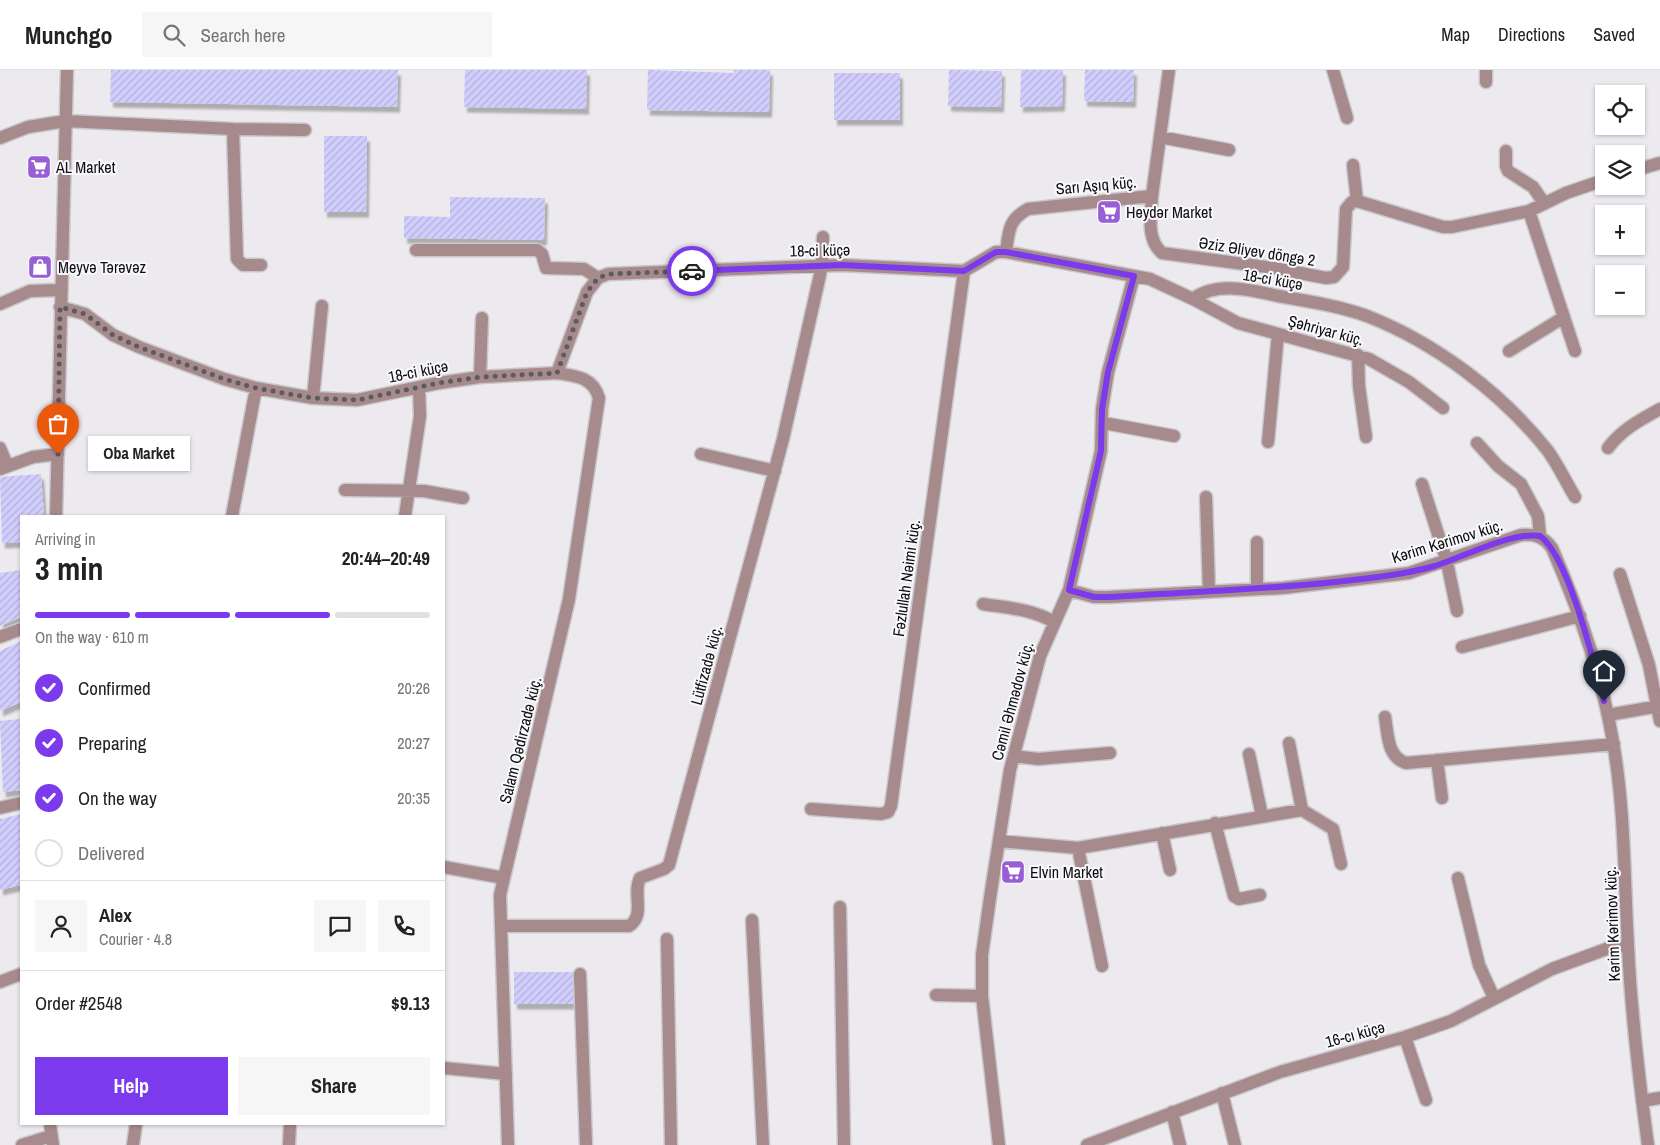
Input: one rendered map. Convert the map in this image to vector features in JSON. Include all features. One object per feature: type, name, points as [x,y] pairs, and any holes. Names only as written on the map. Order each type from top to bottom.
[{"type":"street","points":[[56,515],[60,290],[68,70]]},
{"type":"street","name":"Sarı Aşıq küç.","points":[[1006,252],[1011,222],[1015,217],[1028,209],[1152,196],[1169,70]]},
{"type":"street","points":[[1333,70],[1348,118]]},
{"type":"street","points":[[0,138],[28,127],[65,121],[233,129],[305,130]]},
{"type":"street","points":[[233,129],[235,250],[237,259],[243,265],[261,266]]},
{"type":"street","points":[[1160,137],[1229,150]]},
{"type":"street","points":[[1506,151],[1508,171],[1533,187],[1544,203]]},
{"type":"street","points":[[1645,167],[1660,163]]},
{"type":"street","points":[[1353,165],[1357,201],[1443,227],[1513,216],[1529,211],[1566,193],[1595,183]]},
{"type":"street","name":"Əziz Əliyev döngə 2","points":[[1152,196],[1151,236],[1154,246],[1162,253],[1274,268],[1326,278],[1334,277],[1343,266],[1346,209],[1352,202],[1357,201]]},
{"type":"street","points":[[1529,211],[1575,351]]},
{"type":"street","name":"Lütfizadə küç.","points":[[501,926],[629,926],[636,922],[639,916],[636,885],[640,878],[664,869],[672,858],[774,471],[822,266],[823,237]]},
{"type":"street","points":[[416,250],[537,250],[542,254],[546,268],[584,269],[598,278],[587,292],[557,373]]},
{"type":"street","points":[[964,271],[996,252],[1006,252],[1150,279],[1193,299]]},
{"type":"street","name":"18-ci küçə","points":[[598,278],[608,274],[822,266],[964,271]]},
{"type":"street","name":"Fəzlullah Nəimi küç.","points":[[811,810],[881,814],[888,812],[891,806],[964,271]]},
{"type":"street","name":"Cəmil Əhmədov küç.","points":[[999,1145],[982,996],[982,955],[1014,756],[1040,656],[1069,590],[1101,451],[1104,423],[1102,409],[1108,372],[1134,276]]},
{"type":"street","name":"18-ci küçə","points":[[1193,299],[1199,294],[1226,288],[1240,288],[1366,316],[1395,329],[1430,348],[1473,377],[1509,409],[1548,452],[1575,497]]},
{"type":"street","points":[[0,304],[30,292],[60,290]]},
{"type":"street","name":"Şəhriyar küç.","points":[[1193,299],[1238,323],[1358,355],[1382,365],[1443,408]]},
{"type":"street","points":[[312,398],[322,306]]},
{"type":"street","name":"18-ci küçə","points":[[60,307],[85,314],[113,335],[139,347],[224,379],[256,388],[312,398],[357,400],[480,377],[557,373]]},
{"type":"street","points":[[1509,352],[1564,317]]},
{"type":"street","points":[[480,377],[482,318]]},
{"type":"street","points":[[1268,442],[1278,334]]},
{"type":"street","points":[[1358,355],[1359,386],[1366,438]]},
{"type":"street","name":"Salam Qədirzadə küç.","points":[[508,1145],[500,895],[569,599],[599,398],[597,390],[590,381],[582,377],[557,373]]},
{"type":"street","points":[[405,515],[420,416],[419,387]]},
{"type":"street","points":[[232,515],[256,388]]},
{"type":"street","points":[[1608,448],[1615,439],[1634,423],[1660,409]]},
{"type":"street","points":[[1104,423],[1174,436]]},
{"type":"street","points":[[1477,443],[1498,466],[1520,484],[1538,516],[1540,536]]},
{"type":"street","points":[[0,448],[4,467],[33,457],[58,454]]},
{"type":"street","points":[[701,454],[774,471]]},
{"type":"street","points":[[1422,484],[1447,562],[1457,611]]},
{"type":"street","points":[[345,490],[410,490],[463,498]]},
{"type":"street","points":[[1206,497],[1209,591]]},
{"type":"street","name":"Kərim Kərimov küç.","points":[[1069,590],[1094,597],[1108,597],[1257,589],[1386,577],[1409,573],[1447,562],[1521,535],[1540,536],[1552,548],[1580,616],[1608,715],[1614,744],[1623,829],[1633,1030],[1648,1145]]},
{"type":"street","points":[[1257,542],[1257,589]]},
{"type":"street","points":[[1620,574],[1644,648],[1659,706],[1660,721]]},
{"type":"street","points":[[983,604],[1036,613],[1054,622]]},
{"type":"street","points":[[1462,647],[1580,616]]},
{"type":"street","points":[[0,637],[20,629]]},
{"type":"street","points":[[1608,715],[1659,706]]},
{"type":"street","points":[[1385,717],[1393,755],[1397,760],[1406,763],[1614,744]]},
{"type":"street","points":[[1289,743],[1302,810]]},
{"type":"street","points":[[1014,756],[1038,759],[1110,753]]},
{"type":"street","points":[[1248,754],[1262,816]]},
{"type":"street","points":[[1437,760],[1442,798]]},
{"type":"street","points":[[0,808],[20,803]]},
{"type":"street","points":[[1000,841],[1078,848],[1215,823],[1302,810],[1333,828],[1341,864]]},
{"type":"street","points":[[1215,823],[1234,896],[1239,899],[1260,895]]},
{"type":"street","points":[[1162,833],[1170,870]]},
{"type":"street","points":[[1078,848],[1102,966]]},
{"type":"street","points":[[445,867],[504,878]]},
{"type":"street","points":[[1458,878],[1479,965],[1494,998]]},
{"type":"street","points":[[840,907],[844,1145]]},
{"type":"street","points":[[752,920],[763,1145]]},
{"type":"street","points":[[667,938],[671,1145]]},
{"type":"street","name":"16-cı küçə","points":[[1087,1145],[1222,1093],[1311,1062],[1405,1037],[1464,1015],[1552,969],[1609,948],[1628,944]]},
{"type":"street","points":[[0,982],[20,974]]},
{"type":"street","points":[[580,974],[586,1145]]},
{"type":"street","points":[[936,995],[982,996]]},
{"type":"street","points":[[1405,1037],[1426,1100]]},
{"type":"street","points":[[445,1068],[506,1074]]},
{"type":"street","points":[[1222,1093],[1234,1145]]},
{"type":"street","points":[[1642,1101],[1660,1098]]},
{"type":"street","points":[[1172,1112],[1180,1145]]},
{"type":"street","points":[[133,1145],[136,1125]]},
{"type":"street","points":[[289,1145],[290,1125]]},
{"type":"street","points":[[22,1145],[51,1135]]},
{"type":"building","points":[[111,70],[398,70],[397,107],[110,102]]},
{"type":"building","points":[[465,70],[587,70],[586,109],[464,107]]},
{"type":"building","points":[[648,70],[734,73],[734,70],[770,70],[769,112],[647,110]]},
{"type":"building","points":[[949,70],[1002,71],[1001,107],[948,106]]},
{"type":"building","points":[[1021,70],[1063,70],[1062,106],[1020,107]]},
{"type":"building","points":[[1085,70],[1134,70],[1133,102],[1084,101]]},
{"type":"building","points":[[834,73],[900,73],[900,120],[834,120]]},
{"type":"building","points":[[324,136],[367,136],[366,212],[324,212]]},
{"type":"building","points":[[450,197],[545,198],[544,240],[404,238],[404,216],[450,217]]},
{"type":"building","points":[[41,474],[44,515],[20,515],[20,542],[2,543],[0,477]]},
{"type":"building","points":[[20,570],[20,617],[0,626],[0,573]]},
{"type":"building","points":[[20,641],[20,702],[0,711],[0,651]]},
{"type":"building","points":[[20,719],[20,790],[3,792],[0,721]]},
{"type":"building","points":[[20,814],[20,885],[0,890],[0,819]]},
{"type":"building","points":[[514,972],[574,972],[574,1004],[514,1004]]},
{"type":"way so far","points":[[58,454],[60,307],[85,314],[113,335],[139,347],[224,379],[256,388],[312,398],[344,401],[480,377],[557,373],[587,292],[598,278],[608,274],[692,271]]},
{"type":"place","name":"AL Market","points":[[39,167]]},
{"type":"place","name":"Heydər Market","points":[[1109,212]]},
{"type":"place","name":"Meyvə Tərəvəz","points":[[40,267]]},
{"type":"place","name":"Oba Market","points":[[58,454]]},
{"type":"place","name":"Elvin Market","points":[[1013,872]]},
{"type":"route","points":[[692,271],[842,265],[964,271],[971,269],[996,252],[1006,252],[1134,276],[1108,372],[1102,409],[1104,423],[1101,451],[1069,590],[1094,597],[1108,597],[1283,588],[1386,577],[1409,573],[1447,562],[1521,535],[1531,534],[1540,536],[1552,548],[1580,616],[1604,701]]}]
